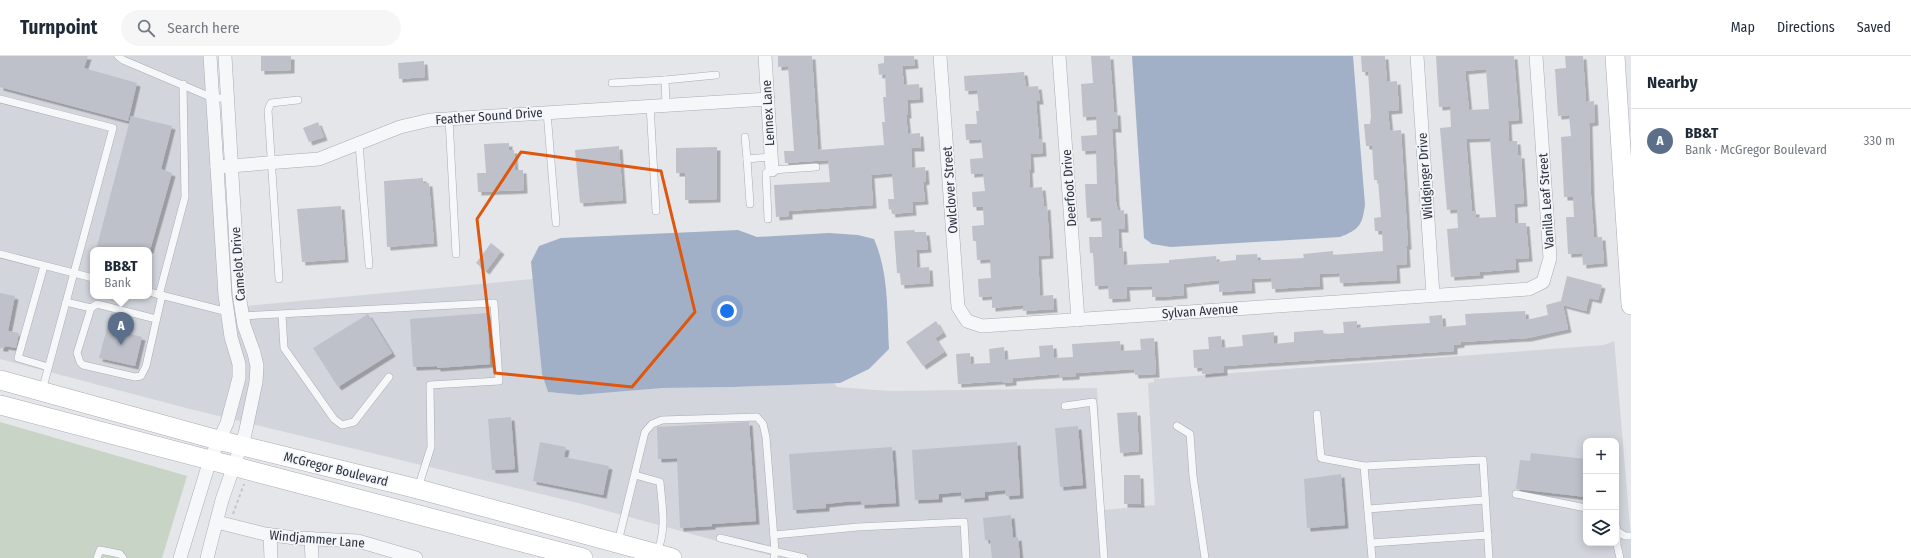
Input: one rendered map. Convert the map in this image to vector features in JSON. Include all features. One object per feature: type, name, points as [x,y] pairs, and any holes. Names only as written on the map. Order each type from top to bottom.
[{"type":"main road","points":[[1615,56],[1624,95],[1631,305]]},
{"type":"main road","name":"McGregor Boulevard","points":[[0,380],[218,440],[418,489],[618,543],[659,557]]},
{"type":"main road","name":"McGregor Boulevard","points":[[0,405],[583,558]]},
{"type":"street","name":"Camelot Drive","points":[[180,558],[210,460],[218,440],[228,423],[239,378],[239,364],[231,337],[227,312],[210,56]]},
{"type":"street","name":"Camelot Drive","points":[[207,558],[223,523],[222,500],[242,468],[242,446],[256,382],[257,366],[243,318],[239,294],[225,56]]},
{"type":"street","name":"Lennex Lane","points":[[765,56],[771,164]]},
{"type":"street","name":"Owlclover Street","points":[[940,56],[958,307],[967,321]]},
{"type":"street","name":"Deerfoot Drive","points":[[1059,56],[1078,320]]},
{"type":"street","name":"Wildginger Drive","points":[[1417,56],[1433,295]]},
{"type":"street","name":"Vanilla Leaf Street","points":[[1433,295],[1529,289],[1543,282],[1550,258],[1536,56]]},
{"type":"street","name":"Feather Sound Drive","points":[[217,167],[320,159],[414,122],[449,118],[768,98]]},
{"type":"street","name":"Sylvan Avenue","points":[[967,321],[982,326],[1433,295]]},
{"type":"street","name":"Windjammer Lane","points":[[223,523],[270,535],[358,541],[416,558]]},
{"type":"street","points":[[270,535],[270,558]]},
{"type":"street","points":[[311,538],[312,558]]},
{"type":"lane","points":[[118,56],[123,60],[183,84],[212,98],[227,98]]},
{"type":"lane","points":[[612,83],[716,75]]},
{"type":"lane","points":[[665,80],[666,104]]},
{"type":"lane","points":[[156,319],[96,304],[91,308],[78,357],[83,365],[135,377],[141,376],[146,366],[156,319],[160,295],[186,197],[183,84]]},
{"type":"lane","points":[[0,99],[113,128],[42,391]]},
{"type":"lane","points":[[279,279],[268,110],[271,103],[298,100]]},
{"type":"lane","points":[[650,105],[656,211]]},
{"type":"lane","points":[[547,112],[556,224]]},
{"type":"lane","points":[[449,118],[456,254]]},
{"type":"lane","points":[[745,137],[750,204]]},
{"type":"lane","points":[[359,144],[369,265]]},
{"type":"lane","points":[[747,159],[771,164],[816,167]]},
{"type":"lane","points":[[768,219],[766,173],[771,164]]},
{"type":"lane","points":[[0,254],[90,277]]},
{"type":"lane","points":[[44,266],[18,358],[48,367]]},
{"type":"lane","points":[[152,293],[227,312],[243,318],[494,303],[499,381],[430,385],[431,447],[418,489]]},
{"type":"lane","points":[[66,302],[91,308]]},
{"type":"lane","points":[[282,315],[284,348],[334,419],[342,425],[354,422],[389,377]]},
{"type":"lane","points":[[1065,406],[1093,402],[1104,558]]},
{"type":"lane","points":[[1317,414],[1321,458],[1364,466],[1483,460],[1489,558]]},
{"type":"lane","points":[[618,543],[645,432],[652,424],[662,420],[757,417],[763,424],[766,437],[774,535],[774,554]]},
{"type":"lane","points":[[1177,426],[1190,434],[1193,476],[1205,558]]},
{"type":"lane","points":[[1364,466],[1372,558]]},
{"type":"lane","points":[[635,475],[660,482],[664,520],[659,557]]},
{"type":"lane","points":[[1516,494],[1583,507]]},
{"type":"lane","points":[[1368,509],[1485,500]]},
{"type":"lane","points":[[774,535],[858,527],[964,522],[966,558]]},
{"type":"lane","points":[[1619,530],[1625,536],[1631,536]]},
{"type":"lane","points":[[1371,543],[1488,535]]},
{"type":"lane","points":[[720,538],[774,554],[804,558]]},
{"type":"lane","points":[[1617,546],[1620,558]]},
{"type":"lane","points":[[97,558],[100,550],[120,554],[123,558]]},
{"type":"path","points":[[223,523],[242,468]]},
{"type":"highlighted area","points":[[521,152],[661,171],[695,312],[632,387],[495,373],[477,219]]},
{"type":"shaded area","points":[[0,56],[213,56],[223,211],[234,307],[533,279],[542,374],[548,392],[579,395],[663,388],[834,383],[837,387],[889,391],[1097,388],[1104,510],[1155,505],[1148,383],[1154,382],[1154,379],[1604,345],[1614,341],[1614,338],[1631,538],[1631,558],[780,558],[578,503],[190,409],[0,359]]},
{"type":"green space","points":[[0,422],[187,476],[162,558],[0,558]]},
{"type":"water","points":[[1132,56],[1353,56],[1365,205],[1363,217],[1359,226],[1340,237],[1171,247],[1152,244],[1144,238]]},
{"type":"water","points":[[738,230],[757,237],[829,233],[858,235],[874,239],[879,252],[885,279],[889,349],[869,369],[840,383],[663,388],[579,395],[548,392],[542,374],[531,262],[539,246],[561,238]]},
{"type":"building","points":[[0,56],[88,56],[84,68],[137,83],[128,121],[0,87]]},
{"type":"building","points":[[261,56],[291,56],[291,70],[261,71]]},
{"type":"building","points":[[778,56],[812,56],[818,150],[884,145],[882,122],[885,122],[883,97],[886,97],[885,74],[879,75],[878,64],[884,63],[884,56],[914,56],[915,65],[902,66],[904,85],[919,84],[920,99],[907,100],[908,115],[906,115],[908,134],[920,133],[921,148],[911,148],[912,168],[925,167],[926,181],[923,182],[925,201],[912,202],[913,212],[892,214],[891,209],[889,210],[888,199],[894,199],[892,173],[871,175],[873,205],[789,211],[789,216],[776,217],[774,185],[830,182],[828,160],[785,163],[784,151],[794,151],[788,66],[778,67]]},
{"type":"building","points":[[1091,56],[1110,56],[1114,112],[1117,112],[1118,129],[1112,129],[1116,202],[1118,211],[1124,210],[1125,229],[1118,229],[1119,248],[1123,248],[1124,265],[1169,263],[1169,260],[1216,256],[1217,262],[1236,260],[1236,255],[1257,254],[1258,260],[1265,260],[1304,258],[1303,254],[1333,251],[1333,255],[1383,251],[1382,231],[1375,231],[1374,218],[1381,217],[1378,180],[1374,180],[1372,146],[1366,146],[1364,124],[1370,124],[1371,116],[1368,72],[1362,72],[1361,56],[1385,56],[1387,82],[1397,81],[1399,110],[1388,111],[1390,131],[1401,130],[1408,246],[1406,246],[1407,264],[1396,265],[1397,280],[1340,283],[1339,273],[1319,274],[1320,286],[1272,289],[1271,278],[1251,279],[1252,290],[1219,292],[1219,280],[1183,284],[1184,295],[1161,297],[1152,297],[1152,286],[1126,287],[1127,298],[1109,299],[1108,285],[1095,286],[1093,253],[1090,253],[1089,237],[1102,237],[1101,217],[1087,218],[1086,204],[1085,184],[1097,184],[1096,150],[1082,151],[1081,136],[1097,135],[1096,116],[1083,117],[1081,84],[1093,83]]},
{"type":"building","points":[[1436,56],[1514,56],[1519,120],[1508,121],[1509,141],[1517,141],[1518,155],[1521,155],[1524,203],[1514,204],[1515,223],[1526,223],[1529,258],[1515,259],[1516,269],[1480,272],[1480,275],[1451,277],[1447,229],[1458,228],[1457,209],[1447,210],[1440,128],[1451,127],[1450,106],[1439,107]],"holes":[[[1486,69],[1489,109],[1469,110],[1465,71]],[[1490,138],[1496,217],[1476,218],[1476,211],[1472,211],[1466,139]]]},
{"type":"building","points":[[1565,56],[1583,56],[1586,102],[1594,101],[1595,122],[1589,123],[1591,195],[1594,237],[1602,237],[1604,263],[1583,265],[1582,253],[1568,254],[1566,217],[1574,217],[1573,197],[1564,197],[1561,137],[1571,136],[1569,115],[1558,116],[1555,69],[1566,68]]},
{"type":"building","points":[[424,61],[425,77],[399,79],[398,63]]},
{"type":"building","points":[[1024,72],[1026,87],[1038,86],[1040,101],[1036,101],[1039,139],[1042,139],[1043,153],[1030,154],[1031,169],[1029,170],[1030,188],[1042,187],[1044,207],[1047,206],[1050,255],[1038,256],[1040,296],[1053,295],[1054,309],[1023,311],[1023,305],[992,308],[992,296],[979,297],[978,279],[991,278],[990,259],[977,260],[976,241],[973,241],[972,226],[984,225],[983,207],[973,207],[972,192],[985,191],[983,173],[971,174],[970,159],[983,158],[981,139],[966,140],[965,124],[977,124],[976,111],[979,111],[977,90],[965,91],[964,76]]},
{"type":"building","points":[[131,116],[172,126],[161,169],[172,173],[151,247],[97,247]]},
{"type":"building","points":[[318,122],[324,137],[309,142],[303,128]]},
{"type":"building","points":[[509,143],[509,150],[514,150],[515,170],[523,170],[524,190],[478,192],[477,173],[486,173],[484,144]]},
{"type":"building","points":[[619,146],[623,200],[580,203],[575,150]]},
{"type":"building","points":[[717,147],[717,199],[685,200],[685,173],[676,173],[676,148]]},
{"type":"building","points":[[423,178],[423,183],[429,183],[434,243],[387,247],[384,181]]},
{"type":"building","points":[[341,206],[345,259],[302,262],[297,209]]},
{"type":"building","points":[[914,230],[915,232],[926,232],[928,249],[916,250],[917,268],[929,267],[930,283],[901,285],[900,273],[897,273],[894,231]]},
{"type":"building","points":[[491,243],[501,251],[486,271],[476,263]]},
{"type":"building","points":[[1567,276],[1602,285],[1598,300],[1589,298],[1586,311],[1563,305],[1568,329],[1528,338],[1461,342],[1461,344],[1454,345],[1454,351],[1224,366],[1224,372],[1202,374],[1202,367],[1194,368],[1193,350],[1209,349],[1208,337],[1221,336],[1222,348],[1243,346],[1242,335],[1274,332],[1274,344],[1294,342],[1294,332],[1323,330],[1324,334],[1344,333],[1343,322],[1357,321],[1357,328],[1430,323],[1429,316],[1442,315],[1443,327],[1466,325],[1465,314],[1525,311],[1526,320],[1548,315],[1546,305],[1561,301]]},
{"type":"building","points":[[0,293],[15,296],[8,331],[19,333],[16,348],[5,346],[5,348],[0,348]]},
{"type":"building","points":[[111,313],[128,317],[124,332],[142,337],[135,366],[99,358]]},
{"type":"building","points":[[487,313],[490,364],[437,368],[437,366],[413,367],[410,319]]},
{"type":"building","points":[[368,314],[392,353],[338,387],[313,348]]},
{"type":"building","points":[[936,321],[943,333],[935,338],[944,352],[923,366],[906,342]]},
{"type":"building","points":[[1154,338],[1156,374],[1135,375],[1134,369],[1076,373],[1076,376],[1059,377],[1059,374],[1013,378],[1013,382],[1002,383],[1002,381],[958,384],[956,354],[970,353],[971,364],[990,363],[989,349],[1004,347],[1005,360],[1040,357],[1039,346],[1053,345],[1054,358],[1073,357],[1072,344],[1120,341],[1121,351],[1141,350],[1140,339]]},
{"type":"building","points":[[1137,412],[1139,451],[1120,453],[1117,413]]},
{"type":"building","points":[[511,417],[515,469],[492,470],[488,419]]},
{"type":"building","points":[[749,422],[756,521],[680,528],[677,458],[658,459],[657,427]]},
{"type":"building","points":[[1078,426],[1083,485],[1060,487],[1055,428]]},
{"type":"building","points":[[540,442],[566,447],[564,457],[609,466],[603,495],[533,481]]},
{"type":"building","points":[[1017,442],[1020,495],[1006,496],[1005,490],[985,492],[985,497],[961,499],[961,492],[939,494],[939,499],[915,500],[912,450]]},
{"type":"building","points":[[892,447],[896,503],[861,505],[861,501],[844,502],[826,504],[826,508],[793,510],[789,454]]},
{"type":"building","points":[[1531,453],[1583,459],[1583,497],[1516,489],[1520,460],[1530,461]]},
{"type":"building","points":[[1341,474],[1345,525],[1307,528],[1304,479]]},
{"type":"building","points":[[1124,475],[1140,475],[1141,504],[1124,504]]},
{"type":"building","points":[[1011,515],[1013,538],[1018,537],[1020,558],[992,558],[990,540],[985,540],[983,518]]},
{"type":"place","name":"BB&T","points":[[121,345]]}]
